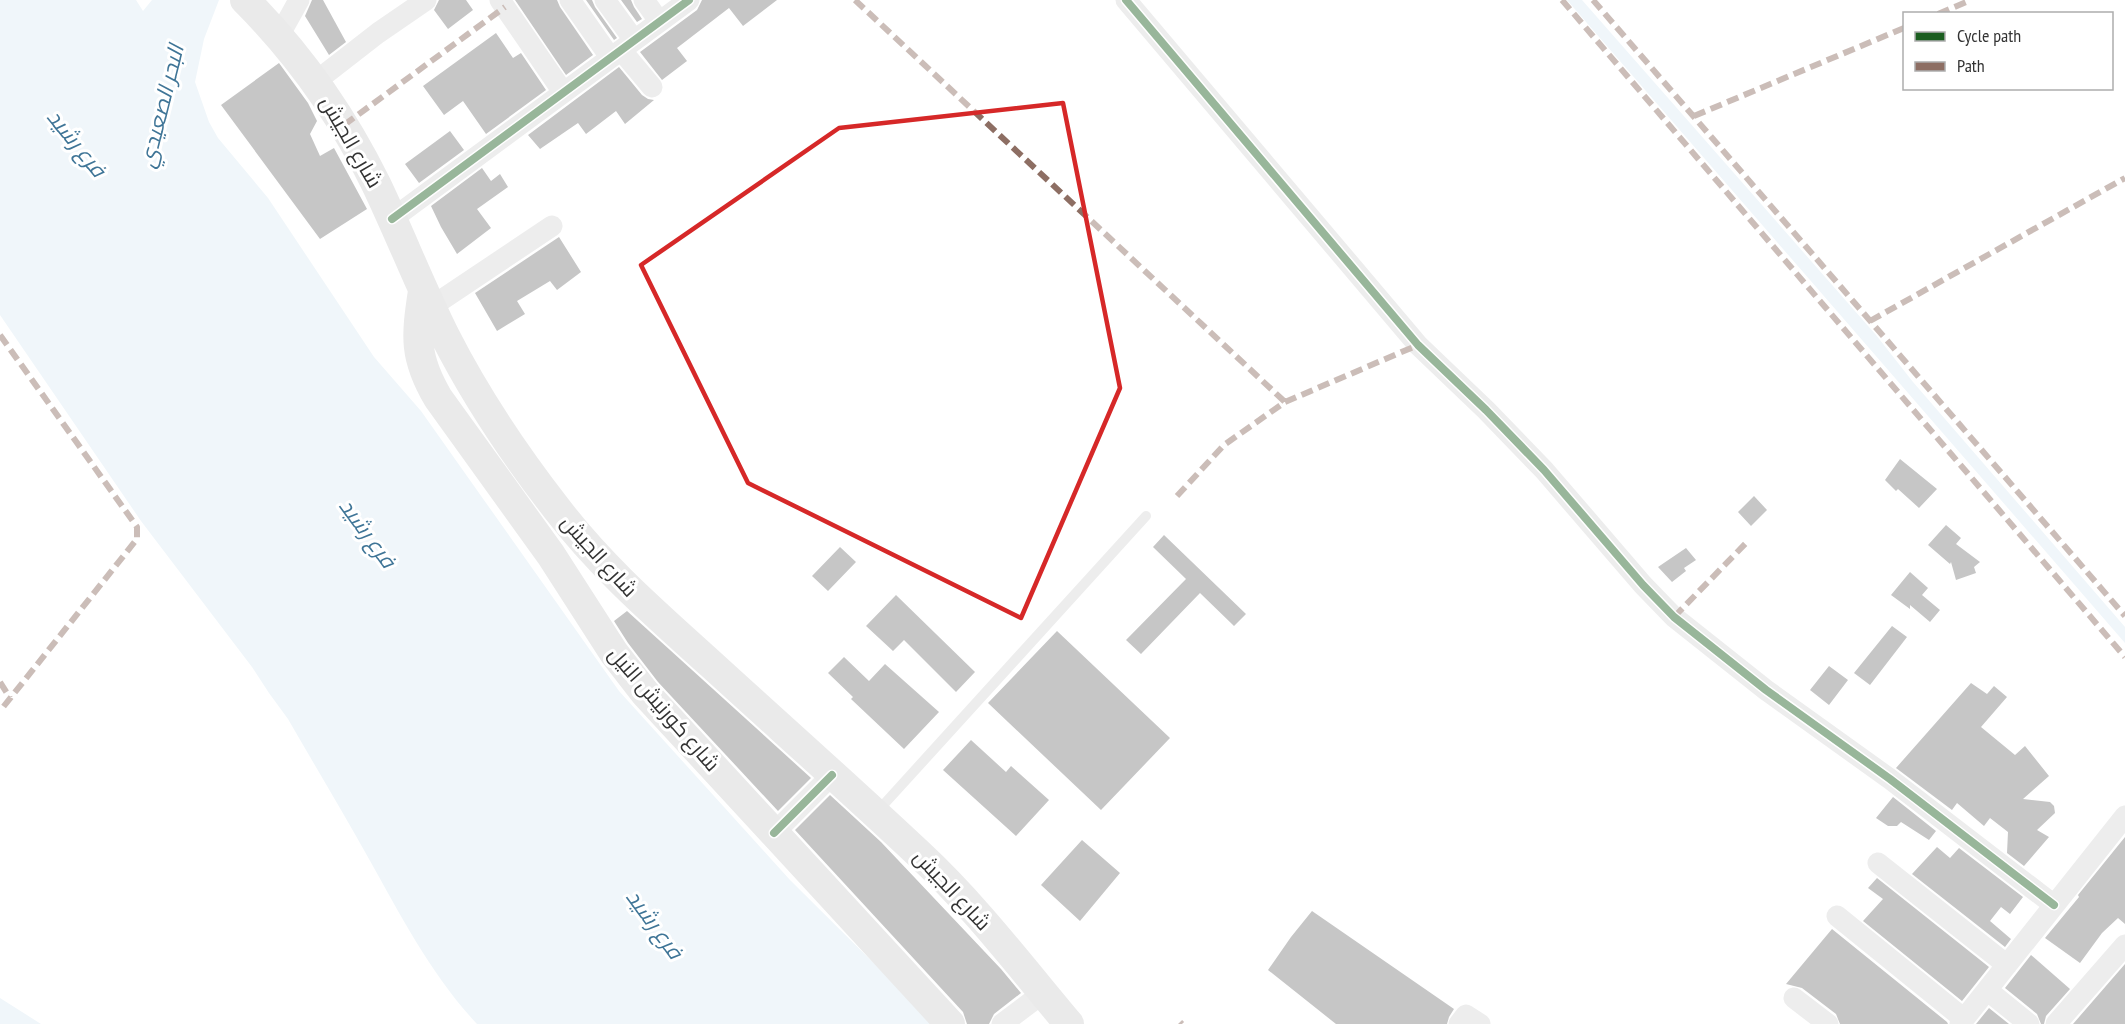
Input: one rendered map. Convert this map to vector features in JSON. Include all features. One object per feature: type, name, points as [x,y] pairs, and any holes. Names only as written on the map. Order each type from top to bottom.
[{"type":"main road","name":"شارع الجيش","points":[[245,0],[279,36],[344,124],[392,219],[427,299],[471,384],[528,472],[594,553],[668,628],[939,873],[1069,1024]]},
{"type":"main road","name":"شارع كورنيش النيل","points":[[427,299],[417,327],[418,346],[421,363],[438,398],[552,555],[629,673],[950,1024]]},
{"type":"street","points":[[279,36],[299,0]]},
{"type":"street","points":[[315,82],[378,33],[426,0]]},
{"type":"street","points":[[500,0],[563,92]]},
{"type":"street","points":[[570,0],[622,49],[652,87]]},
{"type":"street","points":[[605,0],[622,49]]},
{"type":"street","points":[[644,0],[659,21]]},
{"type":"street","points":[[392,219],[689,0]]},
{"type":"street","points":[[1126,0],[1418,345],[1544,470],[1643,585],[1674,617],[1766,690],[1890,779],[2054,905]]},
{"type":"street","points":[[427,299],[552,226]]},
{"type":"street","points":[[774,833],[832,775]]},
{"type":"street","points":[[1837,916],[1962,1022],[2125,816]]},
{"type":"street","points":[[1878,863],[2007,965]]},
{"type":"street","points":[[2056,1024],[2125,945]]},
{"type":"street","points":[[1987,990],[2029,1024]]},
{"type":"street","points":[[1002,1024],[1043,993]]},
{"type":"street","points":[[1794,998],[1828,1024]]},
{"type":"lane","points":[[875,814],[1146,516]]},
{"type":"highlighted area","points":[[1063,103],[1120,388],[1021,618],[748,483],[641,265],[839,128]]},
{"type":"water","points":[[0,0],[136,0],[143,11],[152,0],[219,0],[204,39],[195,82],[209,122],[218,138],[268,198],[374,357],[421,411],[619,691],[790,880],[935,1024],[477,1024],[431,966],[288,719],[252,667],[141,521],[0,315]]},
{"type":"water","points":[[1567,0],[1582,0],[1876,335],[1913,382],[2125,627],[2125,643]]},
{"type":"water","points":[[0,998],[41,1024],[0,1024]]},
{"type":"building","points":[[312,0],[323,0],[346,42],[329,55],[305,16]]},
{"type":"building","points":[[439,0],[466,0],[473,10],[448,29],[434,10]]},
{"type":"building","points":[[515,0],[557,0],[593,55],[566,75]]},
{"type":"building","points":[[586,0],[592,0],[617,38],[614,40]]},
{"type":"building","points":[[621,0],[631,0],[642,19],[637,22]]},
{"type":"building","points":[[702,0],[777,0],[743,26],[729,8],[677,48],[687,61],[662,80],[640,52],[697,10]]},
{"type":"building","points":[[496,33],[513,58],[521,53],[546,90],[486,134],[463,101],[444,115],[423,86]]},
{"type":"building","points":[[279,63],[308,103],[317,121],[310,134],[320,156],[334,148],[367,209],[320,239],[221,105]]},
{"type":"building","points":[[619,67],[642,95],[654,100],[625,124],[616,111],[586,134],[578,123],[540,149],[528,135]]},
{"type":"building","points":[[450,131],[464,150],[419,183],[405,164]]},
{"type":"building","points":[[482,168],[491,181],[500,174],[508,187],[477,209],[491,228],[457,254],[431,206]]},
{"type":"building","points":[[559,237],[581,272],[557,290],[550,281],[517,301],[525,314],[497,331],[475,293]]},
{"type":"building","points":[[1900,459],[1937,489],[1919,508],[1885,480]]},
{"type":"building","points":[[1754,496],[1767,510],[1751,526],[1738,512]]},
{"type":"building","points":[[1946,525],[1961,538],[1956,544],[1980,562],[1974,567],[1976,573],[1956,580],[1951,562],[1950,564],[1928,545]]},
{"type":"building","points":[[1164,535],[1246,614],[1234,626],[1200,593],[1141,654],[1126,640],[1186,579],[1153,547]]},
{"type":"building","points":[[840,547],[856,562],[828,591],[812,576]]},
{"type":"building","points":[[1686,548],[1696,560],[1684,568],[1686,571],[1672,582],[1658,567]]},
{"type":"building","points":[[1910,572],[1928,588],[1922,595],[1940,610],[1930,622],[1910,605],[1910,609],[1891,595]]},
{"type":"building","points":[[896,595],[975,672],[956,692],[904,640],[893,651],[866,626]]},
{"type":"building","points":[[627,611],[811,778],[778,811],[658,682],[628,643],[614,621]]},
{"type":"building","points":[[1892,626],[1907,637],[1870,685],[1854,673]]},
{"type":"building","points":[[1057,631],[1170,738],[1101,810],[988,703]]},
{"type":"building","points":[[844,657],[869,681],[885,664],[939,712],[904,749],[851,699],[853,697],[828,673]]},
{"type":"building","points":[[1829,666],[1848,680],[1829,705],[1810,690]]},
{"type":"building","points":[[1971,683],[1987,694],[1994,686],[2007,697],[1981,727],[2015,755],[2025,746],[2049,776],[2023,799],[2050,802],[2054,806],[2055,813],[2037,830],[2049,837],[2024,866],[2007,853],[2008,832],[1990,818],[1984,826],[1957,803],[1952,810],[1896,768]]},
{"type":"building","points":[[971,740],[1006,772],[1011,766],[1049,800],[1016,836],[943,770]]},
{"type":"building","points":[[830,795],[881,842],[1021,993],[994,1014],[989,1024],[967,1024],[963,1012],[795,830]]},
{"type":"building","points":[[1893,797],[1936,831],[1929,840],[1901,822],[1897,826],[1888,826],[1876,818]]},
{"type":"building","points":[[2125,837],[2125,924],[2118,918],[2102,933],[2080,963],[2045,938]]},
{"type":"building","points":[[1082,840],[1120,873],[1080,921],[1041,885]]},
{"type":"building","points":[[1937,847],[1950,858],[1959,848],[2023,897],[2010,914],[2001,907],[1990,921],[2011,939],[2005,947],[1912,874]]},
{"type":"building","points":[[1877,878],[1989,967],[1962,1001],[1863,921],[1883,899],[1868,888]]},
{"type":"building","points":[[1312,911],[1454,1009],[1447,1024],[1336,1024],[1268,970]]},
{"type":"building","points":[[1832,929],[1948,1024],[1840,1024],[1836,1014],[1802,988],[1786,984]]},
{"type":"building","points":[[2031,955],[2070,989],[2046,1016],[2044,1024],[2041,1024],[2037,1014],[2005,988]]},
{"type":"building","points":[[2125,964],[2125,1024],[2073,1024]]},
{"type":"building","points":[[1989,1008],[2009,1024],[1976,1024]]},
{"type":"marked path","points":[[855,0],[1285,402]]},
{"type":"marked path","points":[[1562,0],[2125,657]]},
{"type":"marked path","points":[[1593,0],[2125,616]]},
{"type":"marked path","points":[[1943,12],[1971,0]]},
{"type":"marked path","points":[[344,125],[505,7]]},
{"type":"marked path","points":[[1694,116],[1903,28]]},
{"type":"marked path","points":[[1870,321],[2125,178]]},
{"type":"marked path","points":[[0,335],[137,527],[137,539],[0,711]]},
{"type":"marked path","points":[[1177,496],[1224,445],[1285,402],[1418,345]]},
{"type":"marked path","points":[[1674,617],[1748,541]]},
{"type":"marked path","points":[[0,682],[10,698]]},
{"type":"cycle path","points":[[392,219],[689,0]]},
{"type":"cycle path","points":[[1126,0],[1418,345],[1544,470],[1643,585],[1674,617],[1766,690],[1890,779],[2054,905]]},
{"type":"cycle path","points":[[774,833],[832,775]]},
{"type":"water label","name":"البحر الصعيدي","points":[[161,106]]},
{"type":"water label","name":"فرع رشيد","points":[[77,143]]},
{"type":"water label","name":"فرع رشيد","points":[[368,533]]},
{"type":"water label","name":"فرع رشيد","points":[[655,924]]}]
